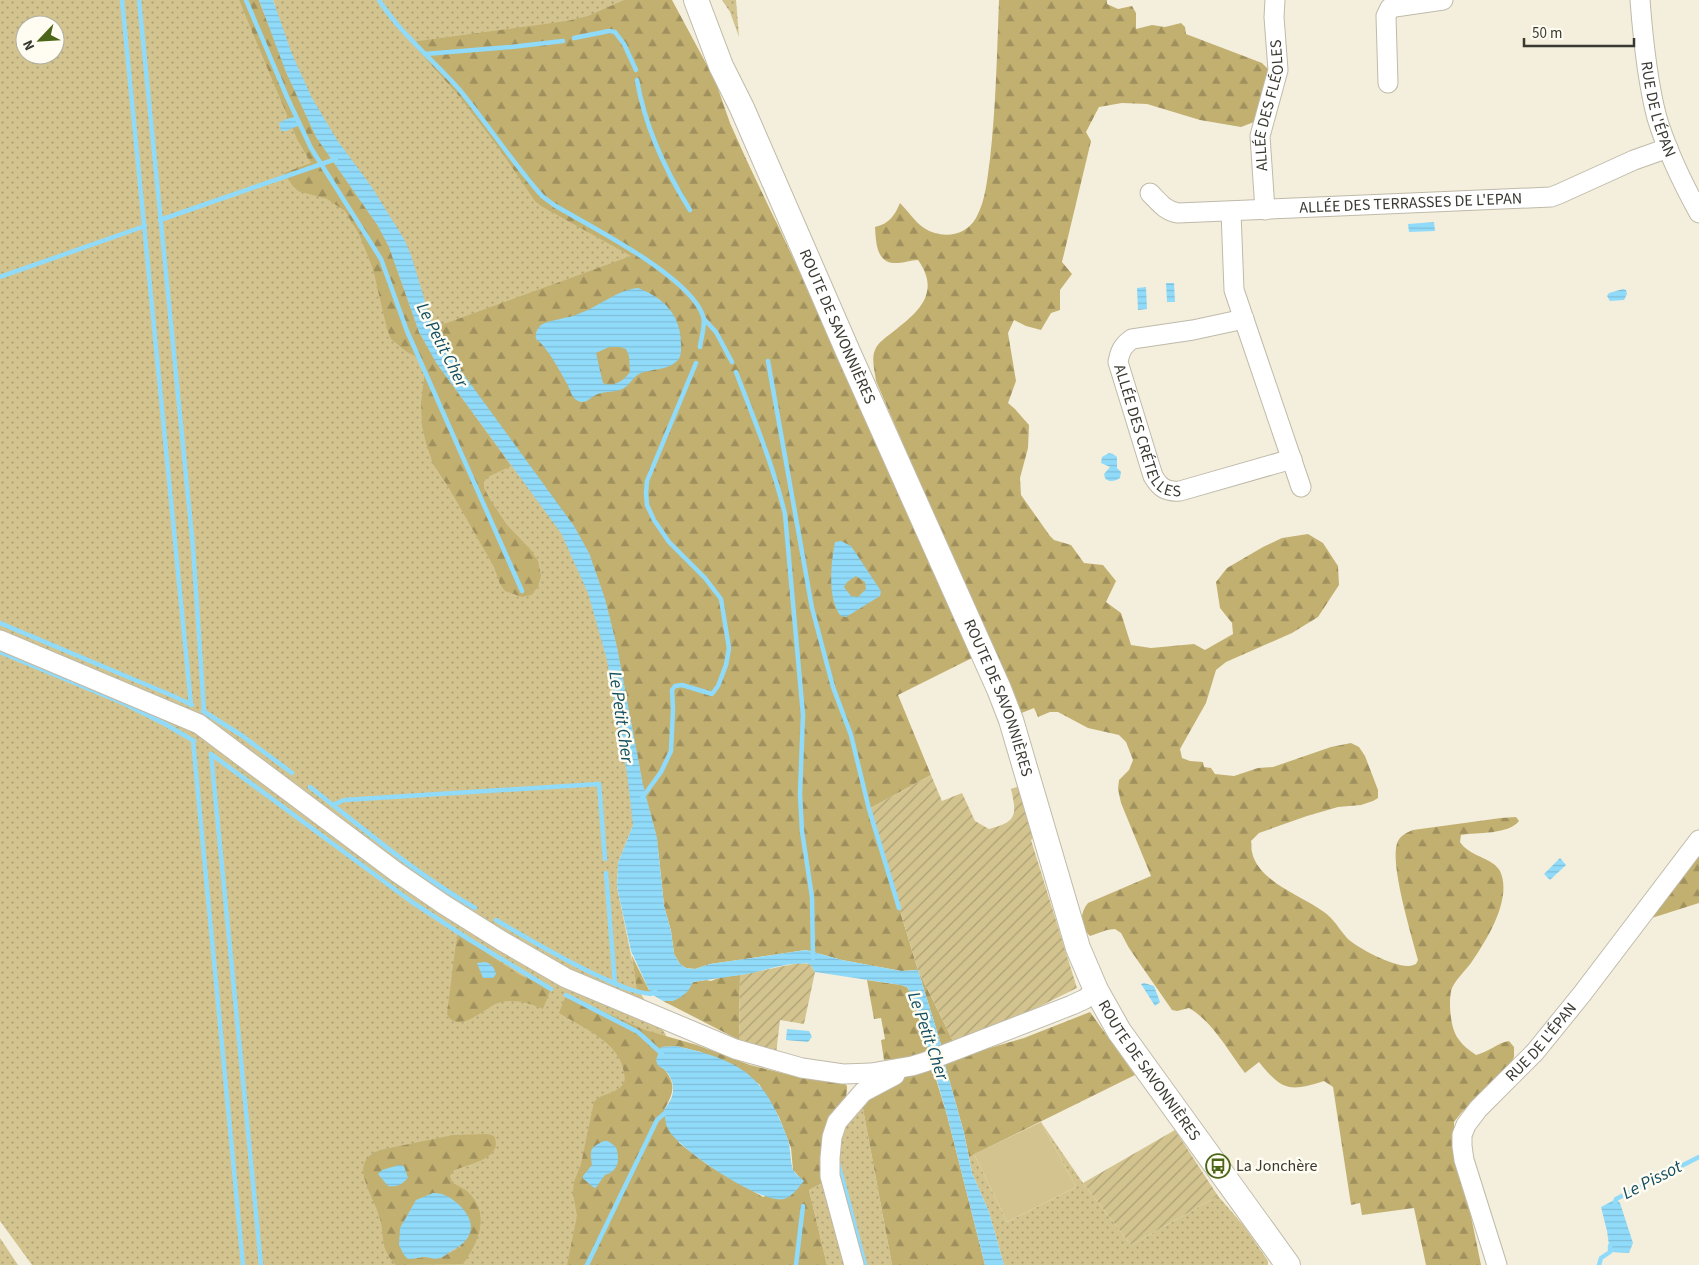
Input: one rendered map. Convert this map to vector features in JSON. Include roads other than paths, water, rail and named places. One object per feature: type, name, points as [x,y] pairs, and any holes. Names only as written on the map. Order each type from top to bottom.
[{"type":"main road","name":"ROUTE DE SAVONNIÈRES","points":[[696,0],[722,66],[849,354],[1000,689],[1011,720],[1078,948],[1096,990],[1124,1038],[1288,1265]]},
{"type":"main road","name":"ROUTE DE SAVONNIÈRES","points":[[708,0],[742,108]]},
{"type":"street","name":"ALLÉE DES FLÉOLES","points":[[1264,210],[1260,136],[1278,70],[1274,17],[1275,0]]},
{"type":"street","points":[[1388,83],[1387,11],[1395,6],[1442,0]]},
{"type":"street","name":"RUE DE L'ÉPAN","points":[[1640,0],[1650,86],[1657,118],[1684,185],[1699,213]]},
{"type":"street","name":"ALLÉE DES TERRASSES DE L'EPAN","points":[[1150,193],[1162,207],[1178,214],[1551,197],[1634,160],[1668,148]]},
{"type":"street","points":[[1230,212],[1234,290],[1301,487]]},
{"type":"street","name":"ALLÉE DES CRÉTELLES","points":[[1244,319],[1193,330],[1132,339],[1124,344],[1118,362],[1153,476],[1157,484],[1164,490],[1172,492],[1292,460]]},
{"type":"street","points":[[0,640],[199,724],[442,904],[566,978],[735,1049],[802,1068],[843,1074],[918,1064]]},
{"type":"street","name":"RUE DE L'ÉPAN","points":[[1497,1265],[1464,1160],[1462,1135],[1466,1125],[1478,1109],[1535,1052],[1582,994],[1699,840]]},
{"type":"street","points":[[854,1265],[830,1176],[830,1158],[832,1137],[837,1122],[863,1092],[918,1064],[1072,1005],[1085,999],[1096,990]]},
{"type":"street","points":[[861,1073],[863,1092]]},
{"type":"water","name":"Le Petit Cher","points":[[259,0],[273,0],[292,54],[312,98],[337,140],[371,186],[404,239],[411,255],[433,328],[440,342],[574,526],[589,553],[605,599],[617,647],[643,785],[657,838],[664,906],[671,931],[674,954],[680,964],[686,968],[695,969],[710,964],[806,950],[842,960],[901,971],[918,970],[943,1051],[972,1173],[989,1212],[1004,1265],[985,1265],[947,1115],[913,998],[907,987],[815,972],[810,964],[801,963],[783,965],[749,974],[693,982],[688,991],[673,1001],[663,1001],[651,994],[631,951],[617,887],[618,863],[633,825],[627,773],[607,660],[588,593],[561,533],[437,364],[419,332],[389,247],[378,226],[316,137],[286,72]]},
{"type":"water","points":[[297,116],[301,123],[300,125],[286,131],[281,131],[279,123]]},
{"type":"water","points":[[1434,222],[1435,231],[1409,232],[1408,224]]},
{"type":"water","points":[[1166,283],[1174,283],[1175,302],[1167,302]]},
{"type":"water","points":[[1146,287],[1147,309],[1138,310],[1137,288]]},
{"type":"water","points":[[638,288],[656,297],[663,302],[674,316],[680,334],[681,351],[679,358],[668,367],[638,374],[621,390],[604,392],[583,402],[578,401],[572,395],[544,347],[536,339],[538,328],[545,323],[586,311],[630,289]],"holes":[[[609,347],[626,349],[629,356],[630,372],[625,378],[615,384],[603,383],[596,353]]]},
{"type":"water","points":[[1623,289],[1626,290],[1627,294],[1624,300],[1610,301],[1607,296],[1609,293]]},
{"type":"water","points":[[1109,453],[1117,457],[1117,468],[1121,472],[1120,478],[1112,481],[1108,481],[1104,474],[1110,467],[1101,463],[1102,457]]},
{"type":"water","points":[[841,541],[851,546],[881,591],[880,596],[846,617],[841,616],[837,609],[832,591],[831,570],[835,542]],"holes":[[[856,576],[865,582],[866,589],[858,597],[851,596],[844,587],[847,582]]]},
{"type":"water","points":[[1560,858],[1566,865],[1550,880],[1544,874]]},
{"type":"water","points":[[485,962],[494,969],[496,974],[493,978],[483,978],[477,963]]},
{"type":"water","points":[[1141,984],[1154,986],[1160,1002],[1155,1006]]},
{"type":"water","points":[[787,1029],[809,1031],[812,1037],[808,1042],[786,1040]]},
{"type":"water","points":[[676,1046],[735,1065],[760,1086],[770,1100],[788,1140],[793,1170],[804,1181],[790,1196],[784,1199],[773,1199],[740,1185],[703,1162],[675,1138],[668,1129],[664,1110],[670,1101],[673,1087],[671,1078],[658,1066],[656,1060],[661,1047]]},
{"type":"water","points":[[604,1141],[608,1141],[616,1147],[618,1162],[616,1168],[604,1176],[595,1188],[583,1179],[583,1176],[592,1165],[591,1156],[593,1148]]},
{"type":"water","points":[[399,1165],[404,1166],[408,1178],[399,1185],[388,1186],[378,1174],[382,1170]]},
{"type":"water","points":[[433,1193],[449,1197],[464,1210],[470,1222],[469,1234],[461,1245],[442,1257],[436,1259],[422,1257],[408,1259],[399,1245],[400,1228],[416,1200]]},
{"type":"water","points":[[1616,1199],[1620,1203],[1633,1243],[1629,1253],[1610,1252],[1601,1207]]},
{"type":"waterway","points":[[122,0],[191,705]]},
{"type":"waterway","points":[[139,0],[193,547],[204,711]]},
{"type":"waterway","points":[[246,0],[311,148],[381,259],[407,331],[522,591]]},
{"type":"waterway","points":[[379,0],[406,35],[458,88],[542,196],[660,269],[694,301],[704,320],[700,347]]},
{"type":"waterway","points":[[574,38],[609,31],[615,32],[624,44],[636,70]]},
{"type":"waterway","points":[[425,54],[563,41]]},
{"type":"waterway","points":[[637,80],[645,115],[657,148],[690,210]]},
{"type":"waterway","points":[[160,220],[336,159]]},
{"type":"waterway","points":[[0,277],[145,226]]},
{"type":"waterway","points":[[704,319],[716,332],[732,362]]},
{"type":"waterway","points":[[768,361],[812,608],[833,687],[851,735],[869,809],[899,908]]},
{"type":"waterway","points":[[642,798],[661,772],[671,751],[672,690],[675,686],[682,685],[712,694],[718,686],[726,665],[729,648],[721,599],[705,578],[669,542],[654,520],[647,505],[647,481],[696,363]]},
{"type":"waterway","points":[[736,372],[769,460],[785,514],[803,715],[800,794],[802,831],[812,897],[813,958]]},
{"type":"waterway","points":[[0,623],[192,705]]},
{"type":"waterway","points":[[0,652],[123,703],[194,741]]},
{"type":"waterway","points":[[203,711],[241,735],[292,773]]},
{"type":"waterway","points":[[193,741],[243,1265]]},
{"type":"waterway","points":[[211,754],[261,1265]]},
{"type":"waterway","points":[[211,754],[412,902],[551,989]]},
{"type":"waterway","points":[[333,805],[344,800],[599,784],[605,859]]},
{"type":"waterway","points":[[310,787],[411,866],[475,908]]},
{"type":"waterway","points":[[606,873],[615,984]]},
{"type":"waterway","points":[[496,920],[580,967],[614,983],[643,993],[651,994],[655,991]]},
{"type":"waterway","points":[[566,995],[638,1032],[662,1054]]},
{"type":"waterway","points":[[587,1265],[657,1120],[665,1113]]},
{"type":"waterway","name":"Le Pissot","points":[[1615,1204],[1616,1199],[1699,1157]]},
{"type":"waterway","points":[[838,1162],[865,1265]]},
{"type":"waterway","points":[[796,1265],[803,1206]]},
{"type":"waterway","name":"Le Pissot","points":[[1599,1265],[1601,1258],[1610,1252],[1610,1246]]},
{"type":"place","name":"La Jonchère","points":[[1218,1166]]}]
